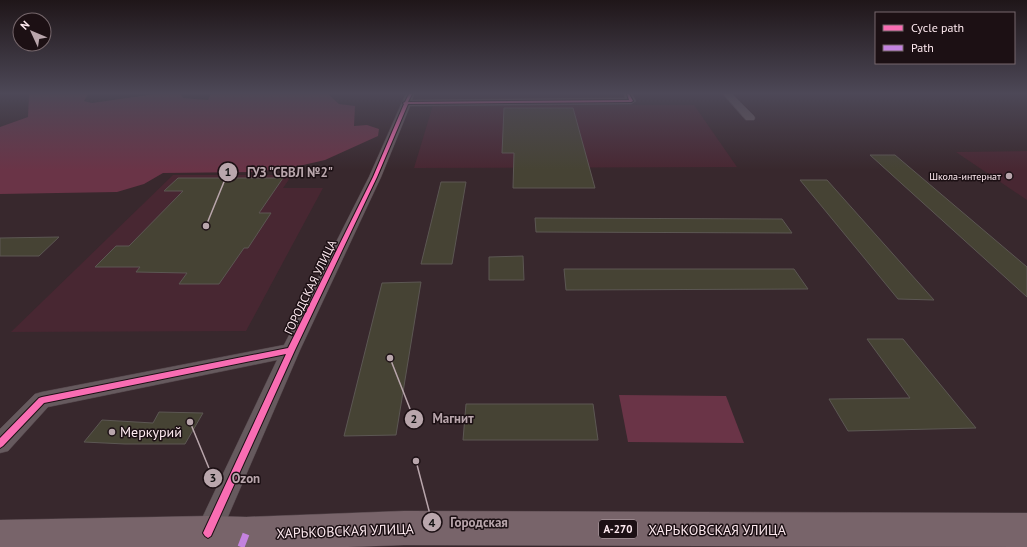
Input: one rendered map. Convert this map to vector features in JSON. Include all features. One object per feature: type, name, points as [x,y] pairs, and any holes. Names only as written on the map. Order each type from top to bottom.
[{"type":"highway","name":"ХАРЬКОВСКАЯ УЛИЦА","points":[[0,537],[208,533],[246,534],[404,528],[887,539],[1027,530]]},
{"type":"street","name":"ГОРОДСКАЯ УЛИЦА","points":[[208,533],[291,350],[375,177],[399,120]]},
{"type":"street","points":[[0,444],[42,400],[291,350]]},
{"type":"shaded area","points":[[21,120],[354,120],[354,126],[367,125],[379,129],[378,136],[325,160],[299,166],[256,172],[163,173],[144,184],[117,192],[0,194],[0,127]]},
{"type":"shaded area","points":[[429,120],[704,120],[737,167],[414,168]]},
{"type":"shaded area","name":"Школа-интернат","points":[[1027,151],[1027,200],[956,152]]},
{"type":"shaded area","points":[[173,175],[292,175],[283,188],[323,188],[246,331],[11,332]]},
{"type":"shaded area","points":[[619,395],[726,396],[744,443],[628,442]]},
{"type":"building","points":[[503,120],[576,120],[595,188],[513,188],[514,153],[502,153]]},
{"type":"building","points":[[870,155],[895,155],[1027,267],[1027,297]]},
{"type":"building","points":[[178,178],[283,178],[259,213],[271,213],[248,248],[244,248],[219,284],[179,284],[187,273],[136,272],[140,267],[95,267],[116,246],[129,246],[183,191],[164,191]]},
{"type":"building","points":[[800,180],[827,180],[934,300],[898,299]]},
{"type":"building","points":[[441,182],[466,182],[452,264],[421,264]]},
{"type":"building","points":[[535,218],[782,219],[792,233],[536,232]]},
{"type":"building","points":[[59,237],[39,256],[0,256],[0,238]]},
{"type":"building","points":[[523,256],[524,280],[489,280],[489,257]]},
{"type":"building","points":[[564,269],[794,269],[808,289],[566,290]]},
{"type":"building","points":[[421,282],[396,435],[344,436],[382,283]]},
{"type":"building","points":[[867,339],[903,339],[976,428],[848,431],[829,399],[910,398]]},
{"type":"building","points":[[466,404],[593,404],[598,440],[463,440]]},
{"type":"building","points":[[159,412],[203,413],[185,444],[84,442],[102,420],[153,423]]},
{"type":"marked path","points":[[241,547],[246,534]]},
{"type":"cycle path","points":[[208,533],[291,350],[375,177],[399,120]]},
{"type":"cycle path","points":[[0,444],[42,400],[291,350]]},
{"type":"place","name":"Школа-интернат","points":[[1009,176]]},
{"type":"place","name":"ГУЗ \"СБВЛ №2\"","points":[[206,226]]},
{"type":"place","name":"Магнит","points":[[390,358]]},
{"type":"place","name":"Ozon","points":[[190,422]]},
{"type":"place","name":"Меркурий","points":[[112,432]]},
{"type":"place","name":"Городская","points":[[416,461]]}]
